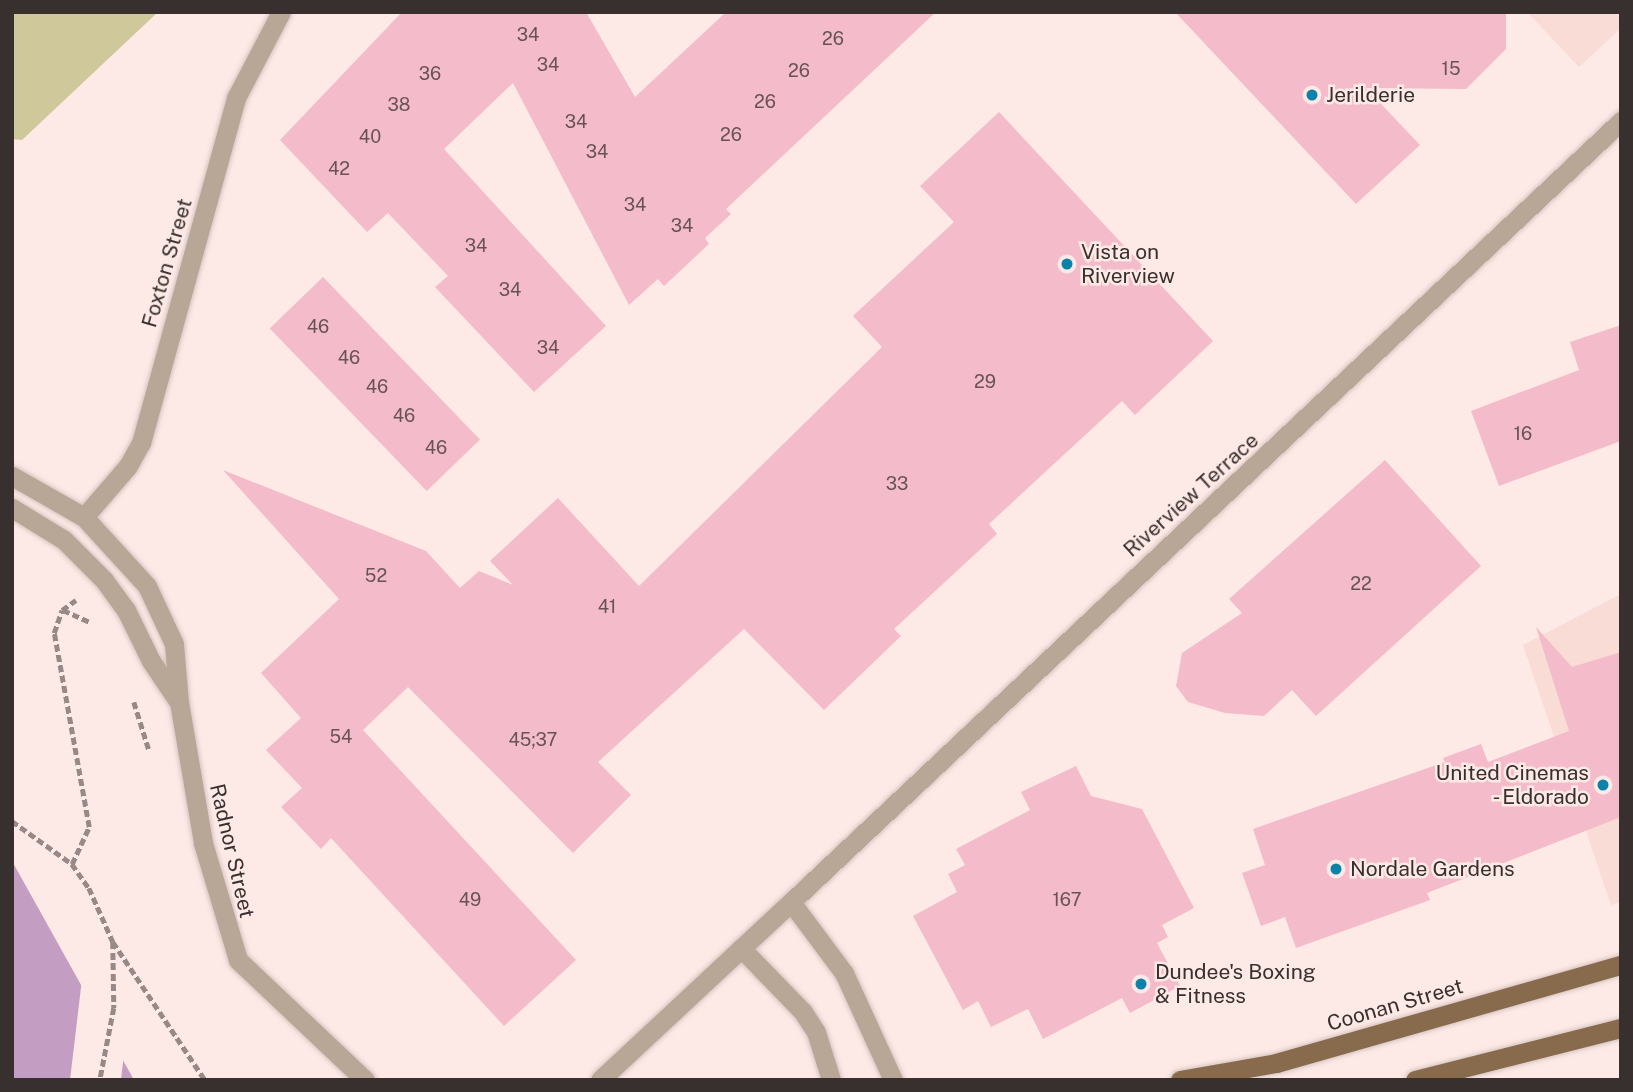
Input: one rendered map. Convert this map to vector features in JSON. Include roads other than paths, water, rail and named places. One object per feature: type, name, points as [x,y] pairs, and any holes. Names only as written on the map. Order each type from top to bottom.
[{"type":"main road","name":"Coonan Street","points":[[1180,1080],[1276,1063],[1621,965]]},
{"type":"main road","points":[[1415,1080],[1621,1028]]},
{"type":"street","name":"Foxton Street","points":[[84,517],[128,467],[141,443],[236,99],[281,12]]},
{"type":"street","name":"Riverview Terrace","points":[[600,1080],[1621,121]]},
{"type":"street","name":"Radnor Street","points":[[12,476],[84,517],[147,586],[174,644],[179,702],[202,844],[238,960],[365,1080]]},
{"type":"street","name":"Radnor Street","points":[[12,508],[64,540],[104,580],[127,610],[151,661],[179,702]]},
{"type":"street","points":[[791,902],[840,966],[893,1080]]},
{"type":"street","points":[[741,948],[803,1012],[819,1041],[831,1080]]},
{"type":"place","name":"Jerilderie","points":[[1312,95]]},
{"type":"place","name":"Vista on Riverview","points":[[1067,264]]},
{"type":"place","name":"United Cinemas - Eldorado","points":[[1603,785]]},
{"type":"place","name":"Nordale Gardens","points":[[1336,869]]},
{"type":"place","name":"Dundee's Boxing & Fitness","points":[[1141,984]]}]
